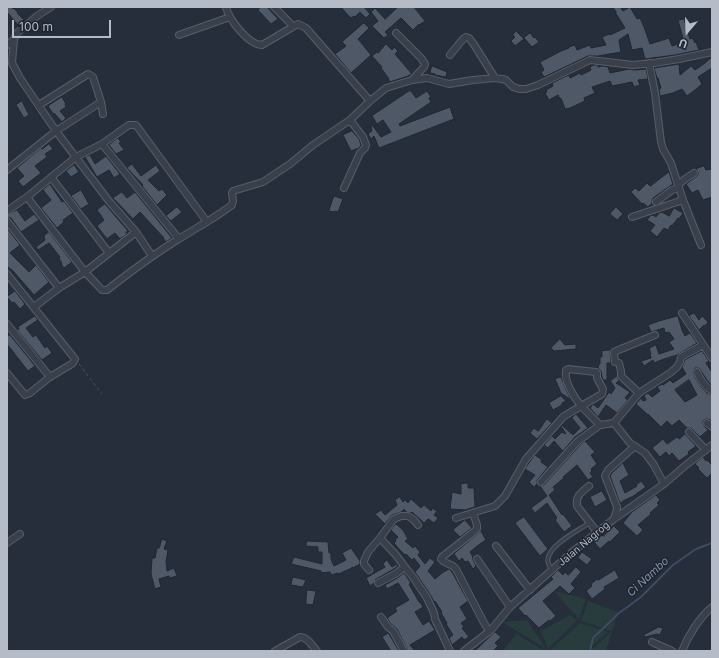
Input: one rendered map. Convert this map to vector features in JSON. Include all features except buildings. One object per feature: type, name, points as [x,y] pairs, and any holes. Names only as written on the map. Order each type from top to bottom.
[{"type":"street","points":[[7,45],[37,16],[51,7]]},
{"type":"street","points":[[226,7],[233,22],[256,44],[262,45],[298,24],[306,28],[370,101]]},
{"type":"street","points":[[274,7],[293,26]]},
{"type":"street","points":[[178,36],[230,17]]},
{"type":"street","points":[[396,33],[425,64],[412,80]]},
{"type":"street","points":[[450,55],[463,39],[466,37],[469,38],[495,78]]},
{"type":"street","points":[[14,39],[12,63],[20,78],[56,131],[108,200],[136,232],[152,256]]},
{"type":"street","points":[[27,197],[85,272],[102,290],[107,290],[152,256],[232,205],[233,191],[263,182],[290,164],[313,145],[350,120],[386,88],[412,80],[427,78],[449,84],[495,78],[506,80],[514,87],[519,89],[526,89],[538,85],[590,60],[629,64],[649,63],[679,59],[712,52]]},
{"type":"street","points":[[649,63],[655,93],[661,142],[663,149],[671,163],[683,200],[701,245]]},
{"type":"street","points":[[39,105],[88,74],[93,77],[104,114]]},
{"type":"street","points":[[7,170],[56,131],[101,102]]},
{"type":"street","points":[[344,188],[360,153],[366,145],[363,137],[350,120]]},
{"type":"street","points":[[7,211],[27,197],[76,157],[102,144],[129,125],[136,125],[207,222]]},
{"type":"street","points":[[102,144],[179,238]]},
{"type":"street","points":[[656,202],[678,186],[685,178],[694,173]]},
{"type":"street","points":[[51,177],[109,253]]},
{"type":"street","points":[[632,217],[683,200]]},
{"type":"street","points":[[7,222],[59,288]]},
{"type":"street","points":[[34,307],[59,288],[85,272],[136,232]]},
{"type":"street","points":[[7,274],[75,359],[73,363],[50,377],[26,395],[7,373]]},
{"type":"street","points":[[682,313],[712,358]]},
{"type":"street","points":[[7,324],[50,377]]},
{"type":"street","points":[[639,393],[621,376],[618,363],[615,362],[614,352],[655,335]]},
{"type":"street","points":[[541,482],[578,441],[600,425],[614,423],[639,393],[670,373],[677,367],[681,358],[703,345]]},
{"type":"street","points":[[456,518],[495,506],[505,496],[526,459],[535,447],[563,417],[581,406],[602,394],[603,389],[597,378],[596,372],[566,370],[565,376],[571,392],[581,406],[600,425]]},
{"type":"street","points":[[697,372],[703,383],[709,390],[712,391]]},
{"type":"street","points":[[614,423],[630,443],[645,454],[654,465],[664,484]]},
{"type":"street","points":[[689,432],[706,450]]},
{"type":"street","name":"Jalan Nagrog","points":[[464,651],[489,631],[510,607],[571,553],[614,519],[664,484],[712,445]]},
{"type":"street","points":[[614,519],[617,512],[617,507],[605,476],[608,470],[635,446]]},
{"type":"street","points":[[589,486],[579,495],[576,502],[577,506],[597,532]]},
{"type":"street","points":[[473,513],[477,529],[441,559],[444,563],[452,565],[456,569],[489,631]]},
{"type":"street","points":[[370,570],[364,564],[364,558],[394,519],[401,516],[408,516],[418,525]]},
{"type":"street","points":[[7,543],[20,534]]},
{"type":"street","points":[[380,538],[414,577],[427,598],[450,651]]},
{"type":"street","points":[[496,546],[530,590]]},
{"type":"street","points":[[477,559],[510,607]]},
{"type":"street","points":[[378,583],[397,573],[404,567]]},
{"type":"street","points":[[682,651],[698,623],[712,607]]},
{"type":"street","points":[[381,617],[393,631],[404,651]]},
{"type":"street","points":[[275,651],[300,637],[304,637],[318,651]]},
{"type":"street","points":[[652,642],[672,651]]},
{"type":"lane","points":[[552,570],[548,558],[552,550],[563,540],[590,523]]},
{"type":"path","points":[[75,359],[102,394]]},
{"type":"shaded area","points":[[554,591],[586,599],[579,619]]},
{"type":"shaded area","points":[[588,601],[618,612],[606,651],[590,651],[612,631],[581,621]]},
{"type":"shaded area","points":[[570,615],[577,620],[548,649],[541,631]]},
{"type":"shaded area","points":[[527,620],[546,649],[502,622]]},
{"type":"shaded area","points":[[580,623],[608,632],[586,651],[549,651]]},
{"type":"shaded area","points":[[516,634],[545,651],[503,651]]},
{"type":"waterway","name":"Ci Nambo","points":[[590,651],[593,638],[619,613],[641,597],[673,565],[696,549],[712,543]]}]
